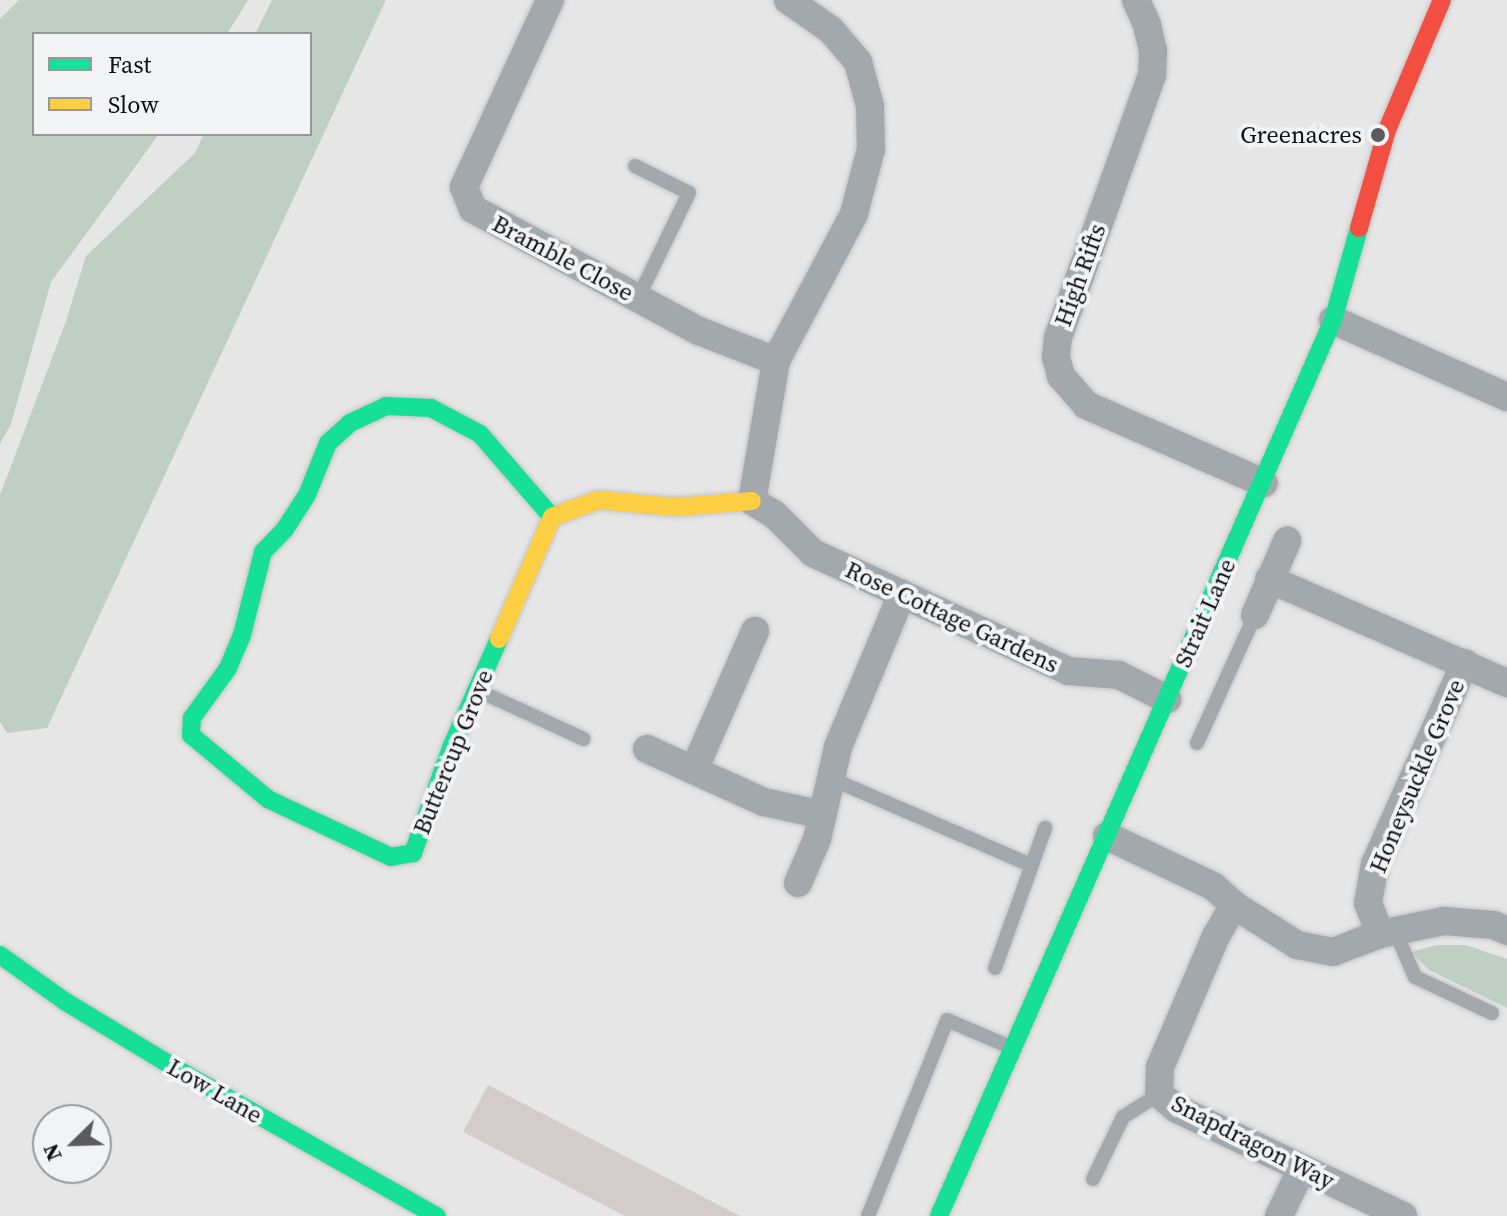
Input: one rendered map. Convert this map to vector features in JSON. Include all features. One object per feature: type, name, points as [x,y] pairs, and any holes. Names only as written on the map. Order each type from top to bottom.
[{"type":"street","name":"Bramble Close","points":[[550,0],[464,187],[473,209],[699,331],[776,361]]},
{"type":"street","points":[[552,517],[598,500],[676,507],[752,501],[776,361],[854,214],[871,149],[870,106],[858,62],[831,30],[788,0]]},
{"type":"street","name":"High Rifts","points":[[1136,0],[1147,25],[1153,51],[1152,75],[1058,337],[1056,357],[1061,376],[1072,393],[1086,405],[1264,483]]},
{"type":"street","name":"Strait Lane","points":[[939,1216],[1264,483],[1333,320],[1387,130],[1442,0]]},
{"type":"street","points":[[1333,320],[1507,397]]},
{"type":"street","name":"Buttercup Grove","points":[[386,406],[431,408],[480,434],[552,517],[476,690],[413,853],[391,857],[268,799],[191,735],[192,718],[228,668],[242,635],[263,552],[285,529],[307,495],[328,443],[350,423],[386,406]]},
{"type":"street","name":"Rose Cottage Gardens","points":[[752,501],[774,514],[813,553],[1068,671],[1119,675],[1167,699]]},
{"type":"street","points":[[1255,615],[1287,541]]},
{"type":"street","name":"Honeysuckle Grove","points":[[1269,579],[1507,683]]},
{"type":"street","points":[[798,883],[823,815],[838,747],[902,594]]},
{"type":"street","points":[[694,770],[755,631]]},
{"type":"street","name":"Honeysuckle Grove","points":[[1388,933],[1368,903],[1375,864],[1465,663]]},
{"type":"street","points":[[647,749],[764,802],[823,815]]},
{"type":"street","points":[[1107,836],[1213,886],[1234,905],[1297,945],[1333,952],[1388,933],[1444,921],[1494,925],[1507,931]]},
{"type":"street","name":"Snapdragon Way","points":[[1234,905],[1216,936],[1160,1067],[1159,1094],[1177,1109],[1403,1216]]},
{"type":"street","name":"Low Lane","points":[[0,955],[66,1002],[182,1072],[437,1216]]},
{"type":"street","points":[[1279,1216],[1302,1168]]},
{"type":"lane","points":[[635,166],[689,193],[638,298]]},
{"type":"lane","points":[[1197,743],[1255,615]]},
{"type":"lane","points":[[476,690],[584,739]]},
{"type":"lane","points":[[832,779],[1031,865]]},
{"type":"lane","points":[[995,968],[1045,828]]},
{"type":"lane","points":[[1388,933],[1415,977],[1492,1013]]},
{"type":"lane","points":[[868,1216],[947,1020],[1013,1048]]},
{"type":"lane","points":[[1093,1179],[1123,1117],[1159,1094]]},
{"type":"green space","points":[[19,0],[248,0],[228,32],[32,32],[32,136],[158,136],[51,282],[11,424],[0,444],[0,19]]},
{"type":"green space","points":[[272,0],[386,0],[47,728],[7,733],[0,722],[0,495],[66,321],[86,256],[195,153],[203,136],[312,136],[312,32],[256,32]]},
{"type":"green space","points":[[1436,945],[1466,945],[1507,959],[1507,1008],[1429,970],[1411,952]]},
{"type":"building","points":[[488,1085],[740,1216],[625,1216],[463,1132]]},
{"type":"traffic: fast","points":[[939,1216],[1333,320],[1359,228]]},
{"type":"traffic: fast","points":[[499,639],[451,748],[413,853],[391,857],[268,799],[191,735],[192,718],[228,668],[242,635],[263,552],[285,529],[307,495],[328,443],[350,423],[386,406],[431,408],[480,434],[552,517]]},
{"type":"traffic: fast","points":[[0,955],[66,1002],[182,1072],[437,1216]]},
{"type":"traffic: slow","points":[[499,639],[552,517],[598,500],[676,507],[752,501]]},
{"type":"traffic: jam","points":[[1359,228],[1387,130],[1442,0]]},
{"type":"place","name":"Greenacres","points":[[1378,135]]}]
